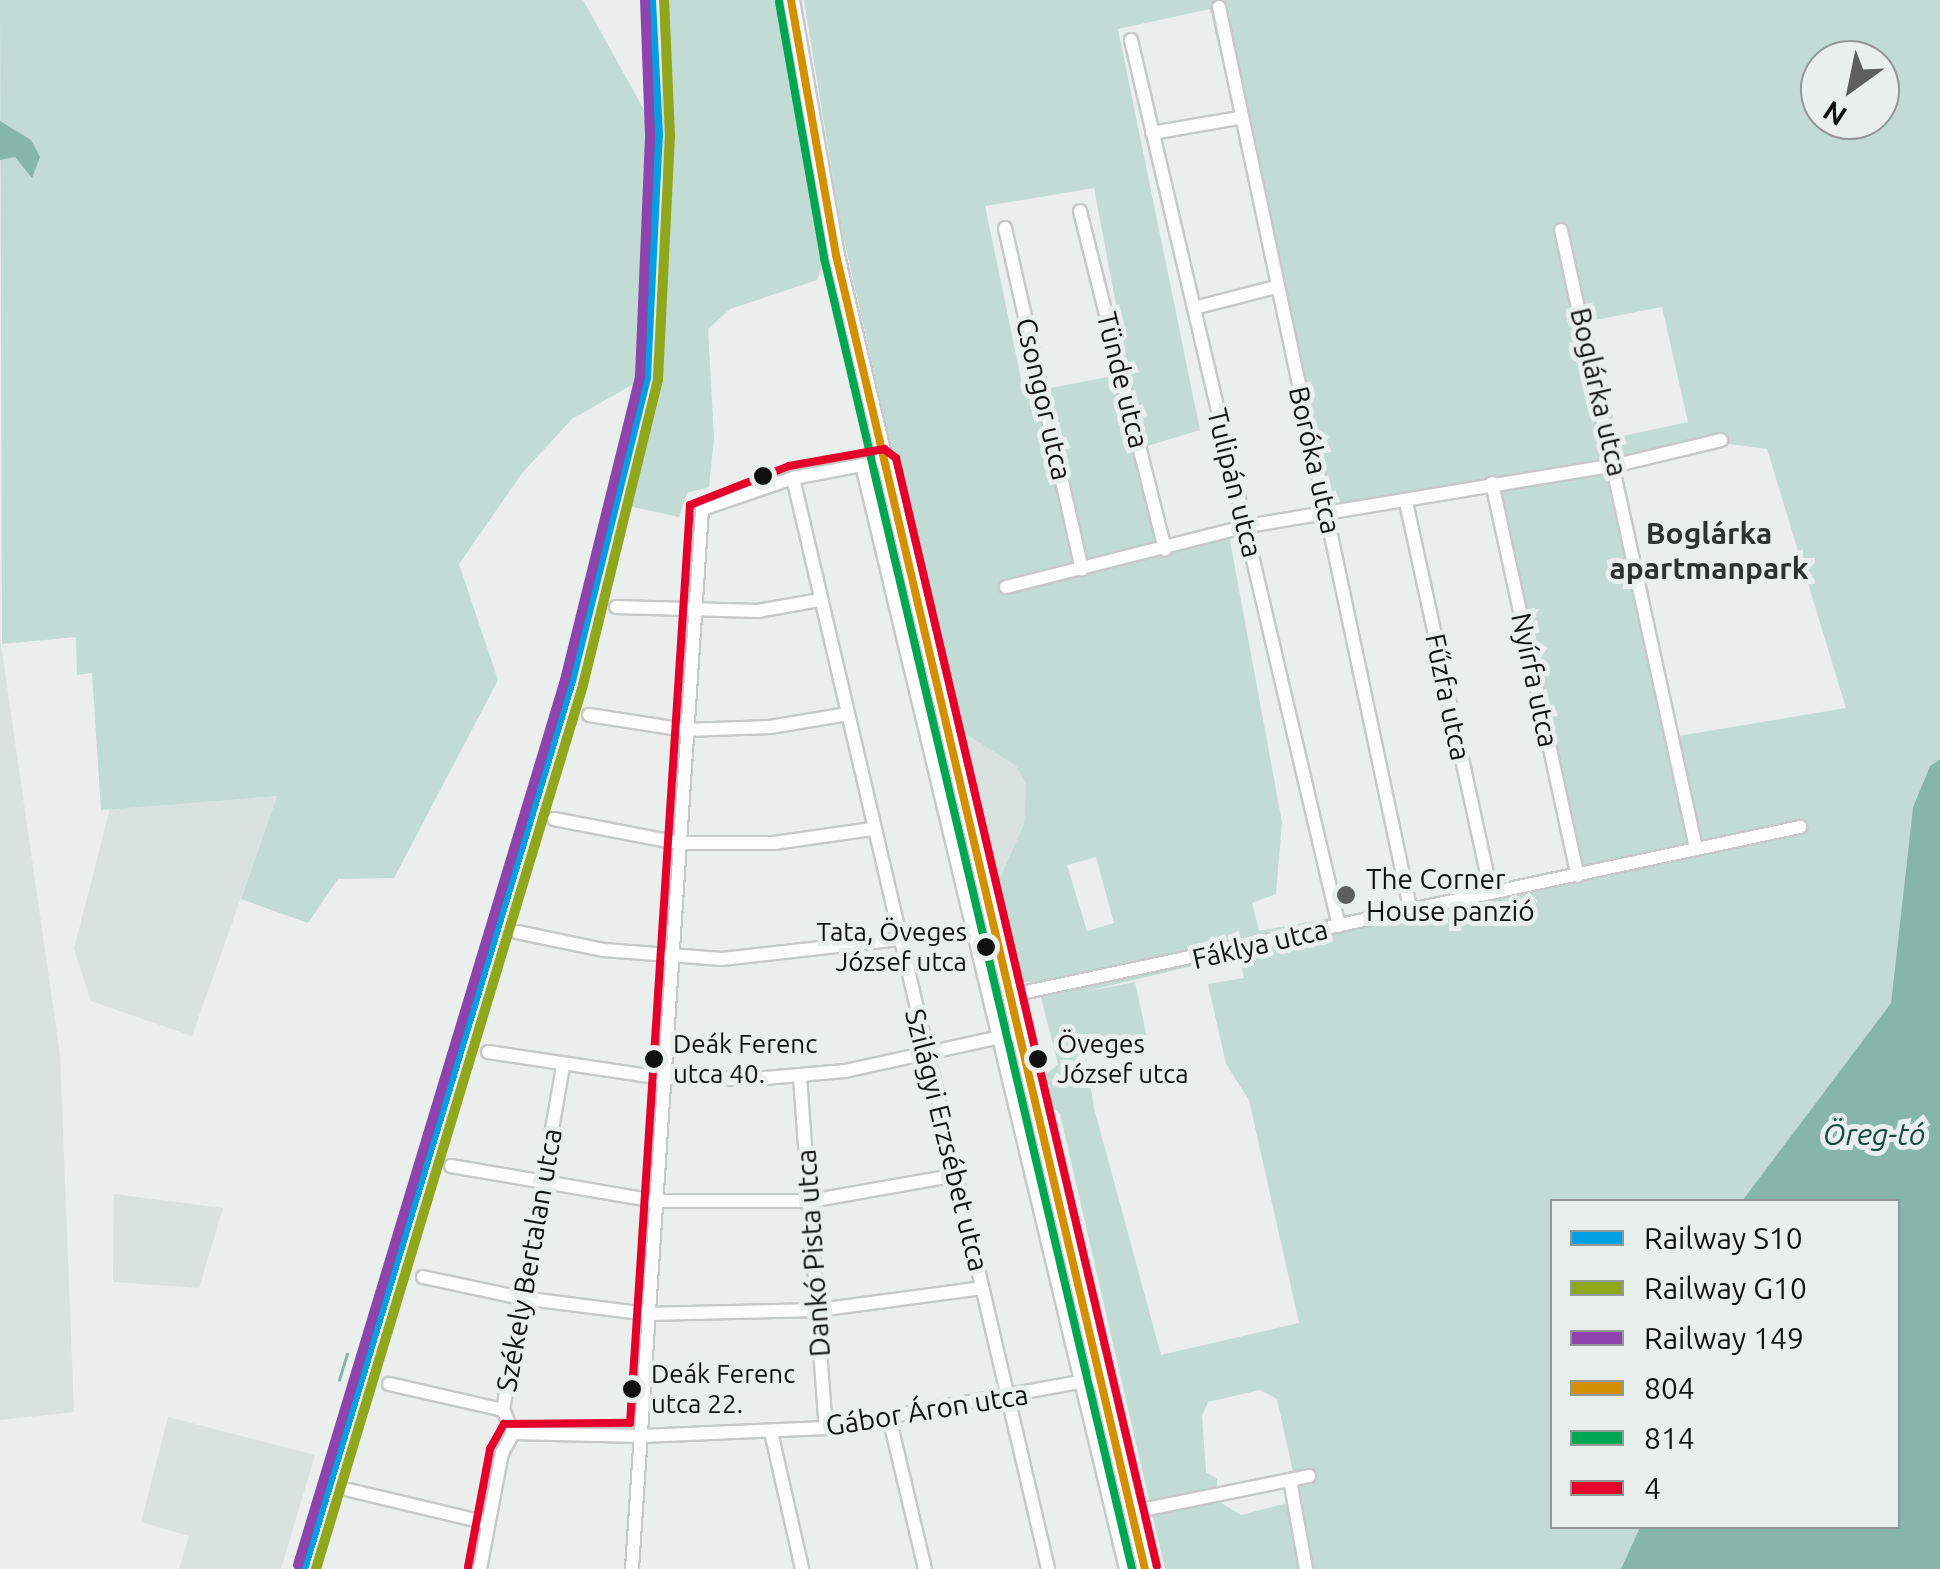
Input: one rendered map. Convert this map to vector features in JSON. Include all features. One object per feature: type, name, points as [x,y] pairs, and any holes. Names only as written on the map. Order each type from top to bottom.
[{"type":"main road","points":[[792,0],[816,150],[884,461],[1145,1569]]},
{"type":"street","name":"Boróka utca","points":[[1219,7],[1238,118],[1411,913]]},
{"type":"street","name":"Tulipán utca","points":[[1131,40],[1339,926]]},
{"type":"street","points":[[1152,133],[1238,118]]},
{"type":"street","name":"Tünde utca","points":[[1080,211],[1166,549]]},
{"type":"street","name":"Csongor utca","points":[[1006,228],[1082,569]]},
{"type":"street","name":"Boglárka utca","points":[[1561,230],[1616,465],[1696,848]]},
{"type":"street","points":[[1194,308],[1276,287]]},
{"type":"street","points":[[1006,586],[1246,526],[1616,465],[1721,440]]},
{"type":"street","points":[[632,1569],[692,612],[702,509],[793,478],[884,461]]},
{"type":"street","points":[[862,465],[1126,1569]]},
{"type":"street","name":"Szilágyi Erzsébet utca","points":[[793,478],[1048,1569]]},
{"type":"street","name":"Nyírfa utca","points":[[1492,483],[1578,876]]},
{"type":"street","name":"Fűzfa utca","points":[[1406,502],[1491,893]]},
{"type":"street","points":[[890,582],[911,576]]},
{"type":"street","points":[[616,607],[758,611],[820,600]]},
{"type":"street","points":[[589,715],[686,730],[770,727],[848,714]]},
{"type":"street","points":[[554,819],[678,843],[774,843],[872,829]]},
{"type":"street","name":"Fáklya utca","points":[[1012,996],[1800,827]]},
{"type":"street","points":[[517,932],[670,956],[741,958],[900,939]]},
{"type":"street","points":[[488,1052],[663,1078],[800,1078],[926,1056],[1019,1033]]},
{"type":"street","name":"Székely Bertalan utca","points":[[480,1569],[512,1433],[503,1410],[563,1066]]},
{"type":"street","name":"Dankó Pista utca","points":[[800,1078],[826,1428]]},
{"type":"street","points":[[451,1166],[544,1186],[656,1201],[810,1200],[957,1175]]},
{"type":"street","points":[[424,1276],[521,1298],[647,1314],[818,1310],[983,1288]]},
{"type":"street","name":"Gábor Áron utca","points":[[512,1433],[642,1436],[826,1428],[890,1421],[1100,1378]]},
{"type":"street","points":[[389,1384],[503,1410]]},
{"type":"street","points":[[890,1421],[924,1569]]},
{"type":"street","points":[[771,1432],[802,1569]]},
{"type":"street","points":[[1132,1512],[1309,1476]]},
{"type":"street","points":[[1290,1480],[1306,1569]]},
{"type":"street","points":[[348,1490],[488,1524]]},
{"type":"shaded area","points":[[0,0],[583,0],[658,135],[646,377],[572,419],[523,472],[459,564],[498,680],[394,878],[338,879],[308,923],[241,899],[277,796],[101,810],[92,673],[77,675],[76,637],[2,644]]},
{"type":"shaded area","points":[[661,0],[781,0],[825,260],[817,280],[730,309],[708,329],[714,438],[709,487],[687,493],[679,517],[629,506],[650,402],[663,220]]},
{"type":"shaded area","points":[[804,0],[1940,0],[1940,759],[1930,766],[1913,807],[1891,1003],[1744,1199],[1550,1199],[1550,1529],[1639,1529],[1621,1569],[1165,1569],[1060,1114],[1043,1098],[1041,1079],[1058,1064],[1037,982],[1019,982],[994,891],[1024,824],[1026,784],[1016,766],[955,727],[840,222]],"holes":[[[1210,9],[1326,510],[1492,484],[1579,872],[1259,931],[1252,903],[1276,894],[1282,822],[1228,530],[1160,545],[1141,448],[1200,430],[1118,29]],[[1094,188],[1129,373],[1024,393],[985,206]],[[1662,307],[1688,422],[1618,437],[1590,321]],[[1722,443],[1767,449],[1846,708],[1678,736],[1620,469]],[[1096,857],[1114,923],[1087,931],[1067,865]],[[1239,955],[1244,978],[1208,984],[1226,1064],[1249,1100],[1299,1323],[1161,1355],[1094,1108],[1085,1051],[1148,1042],[1135,982],[1079,993]],[[1260,1390],[1277,1399],[1299,1500],[1241,1515],[1218,1501],[1217,1479],[1206,1472],[1202,1416],[1208,1402]]]},
{"type":"shaded area","points":[[0,637],[60,1055],[74,1412],[0,1420]]},
{"type":"shaded area","points":[[955,727],[1016,766],[1026,784],[1024,824],[994,891]]},
{"type":"shaded area","points":[[277,796],[192,1036],[91,1001],[74,949],[110,808]]},
{"type":"shaded area","points":[[114,1194],[223,1208],[199,1288],[113,1282]]},
{"type":"shaded area","points":[[168,1417],[315,1455],[281,1569],[179,1569],[189,1536],[141,1522]]},
{"type":"water","points":[[0,121],[31,140],[40,157],[32,178],[15,157],[0,160]]},
{"type":"water","name":"Öreg-tó","points":[[1940,759],[1940,1569],[1621,1569],[1639,1529],[1900,1529],[1900,1199],[1744,1199],[1891,1003],[1913,807],[1930,766]]},
{"type":"waterway","points":[[339,1380],[347,1354]]},
{"type":"rail line","name":"S10","points":[[303,1569],[571,681],[646,377],[658,135],[651,0]]},
{"type":"rail line","name":"G10","points":[[316,1569],[583,685],[658,380],[670,136],[664,0]]},
{"type":"rail line","name":"149","points":[[298,1565],[565,680],[640,376],[650,135],[645,1]]},
{"type":"transit line","name":"804","points":[[791,0],[836,255],[1145,1569]]},
{"type":"transit line","name":"814","points":[[779,2],[824,258],[1132,1569]]},
{"type":"transit line","name":"4","points":[[468,1567],[490,1449],[504,1424],[630,1423],[690,505],[789,466],[884,449],[896,458],[1157,1566]]},
{"type":"place","name":"The Corner House panzió","points":[[1346,895]]},
{"type":"place","name":"Tata, Öveges József utca","points":[[986,947]]},
{"type":"place","name":"Deák Ferenc utca 40.","points":[[654,1059]]},
{"type":"place","name":"Öveges József utca","points":[[1038,1059]]},
{"type":"place","name":"Deák Ferenc utca 22.","points":[[632,1389]]},
{"type":"district","name":"Boglárka apartmanpark","points":[[1709,550]]}]
